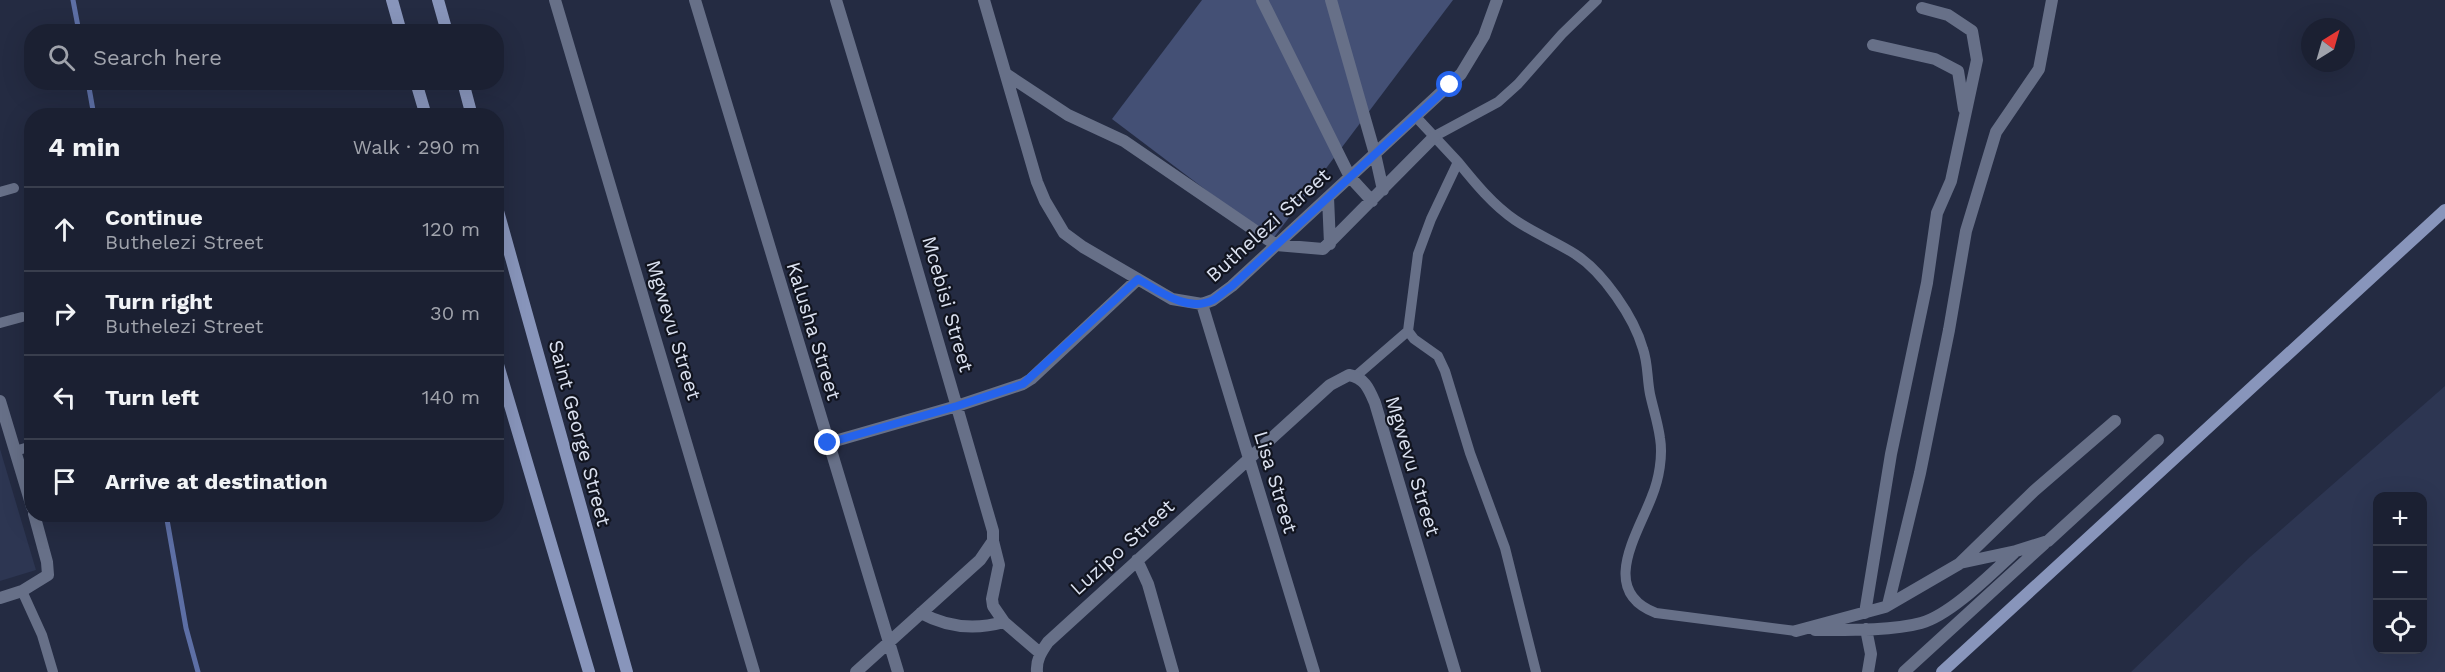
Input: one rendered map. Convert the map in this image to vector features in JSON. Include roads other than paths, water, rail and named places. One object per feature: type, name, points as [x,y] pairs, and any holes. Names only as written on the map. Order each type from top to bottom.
[{"type":"main road","points":[[392,0],[399,24]]},
{"type":"main road","points":[[438,0],[445,24]]},
{"type":"main road","points":[[418,90],[424,108]]},
{"type":"main road","points":[[465,90],[470,108]]},
{"type":"main road","points":[[1942,672],[2445,210]]},
{"type":"main road","name":"Saint George Street","points":[[504,233],[627,672]]},
{"type":"main road","points":[[504,385],[589,672]]},
{"type":"street","name":"Mgwevu Street","points":[[555,0],[754,672]]},
{"type":"street","name":"Kalusha Street","points":[[695,0],[898,672]]},
{"type":"street","name":"Mcebisi Street","points":[[836,0],[993,531],[999,565],[992,599],[997,614],[1004,622]]},
{"type":"street","name":"Buthelezi Street","points":[[984,0],[1037,182],[1054,218],[1064,233],[1172,298],[1202,304],[1213,300],[1232,286],[1461,74],[1476,52],[1497,0]]},
{"type":"street","points":[[1262,0],[1350,177],[1372,201]]},
{"type":"street","points":[[1331,0],[1383,190]]},
{"type":"street","points":[[1888,605],[1927,440],[1966,231],[1996,132],[2039,69],[2052,0]]},
{"type":"street","points":[[1865,612],[1891,454],[1927,283],[1937,213],[1951,181],[1977,60],[1972,31],[1948,15],[1922,8]]},
{"type":"street","points":[[1873,45],[1935,59],[1958,71],[1965,115]]},
{"type":"street","points":[[1006,74],[1068,115],[1124,141],[1276,245],[1323,249],[1436,136]]},
{"type":"street","points":[[1328,197],[1330,244]]},
{"type":"street","points":[[828,443],[957,406],[1023,384],[1138,279]]},
{"type":"street","name":"Lisa Street","points":[[1202,304],[1314,672]]},
{"type":"street","points":[[1249,460],[1330,385],[1348,375],[1356,376]]},
{"type":"street","name":"Mgwevu Street","points":[[1356,376],[1368,387],[1375,403],[1455,672]]},
{"type":"street","points":[[0,401],[24,481]]},
{"type":"street","points":[[1796,630],[1888,605],[1959,564],[2034,491],[2115,421]]},
{"type":"street","points":[[1904,672],[2158,440]]},
{"type":"street","name":"Luzipo Street","points":[[1040,653],[1048,642],[1249,460]]},
{"type":"street","points":[[0,598],[22,591],[48,575],[47,562],[36,522]]},
{"type":"street","points":[[856,672],[980,560],[993,541]]},
{"type":"street","points":[[1959,564],[2048,541]]},
{"type":"street","points":[[1796,630],[1866,629],[1922,623],[1951,607],[2016,551]]},
{"type":"street","points":[[1137,560],[1148,584],[1173,672]]},
{"type":"street","points":[[921,613],[935,621],[965,627],[976,628],[1004,622],[1040,653],[1036,664],[1037,672]]},
{"type":"street","points":[[1866,629],[1871,654],[1868,672]]},
{"type":"lane","points":[[1436,136],[1498,102],[1518,84],[1562,34],[1597,0]]},
{"type":"lane","points":[[1416,117],[1436,136],[1480,188],[1515,220],[1575,254],[1604,280],[1638,333],[1646,357],[1650,394],[1661,450],[1654,493],[1627,558],[1627,583],[1637,603],[1656,613],[1796,630]]},
{"type":"lane","points":[[1356,376],[1408,331],[1418,255],[1431,219],[1458,162]]},
{"type":"lane","points":[[0,192],[14,188]]},
{"type":"lane","points":[[0,323],[22,317]]},
{"type":"lane","points":[[1408,331],[1421,345],[1438,356],[1445,371],[1470,453],[1505,548],[1536,672]]},
{"type":"lane","points":[[15,451],[24,448]]},
{"type":"lane","points":[[22,591],[42,635],[53,672]]},
{"type":"waterway","points":[[73,0],[78,24]]},
{"type":"waterway","points":[[89,90],[93,108]]},
{"type":"waterway","points":[[167,522],[186,628],[198,672]]}]
